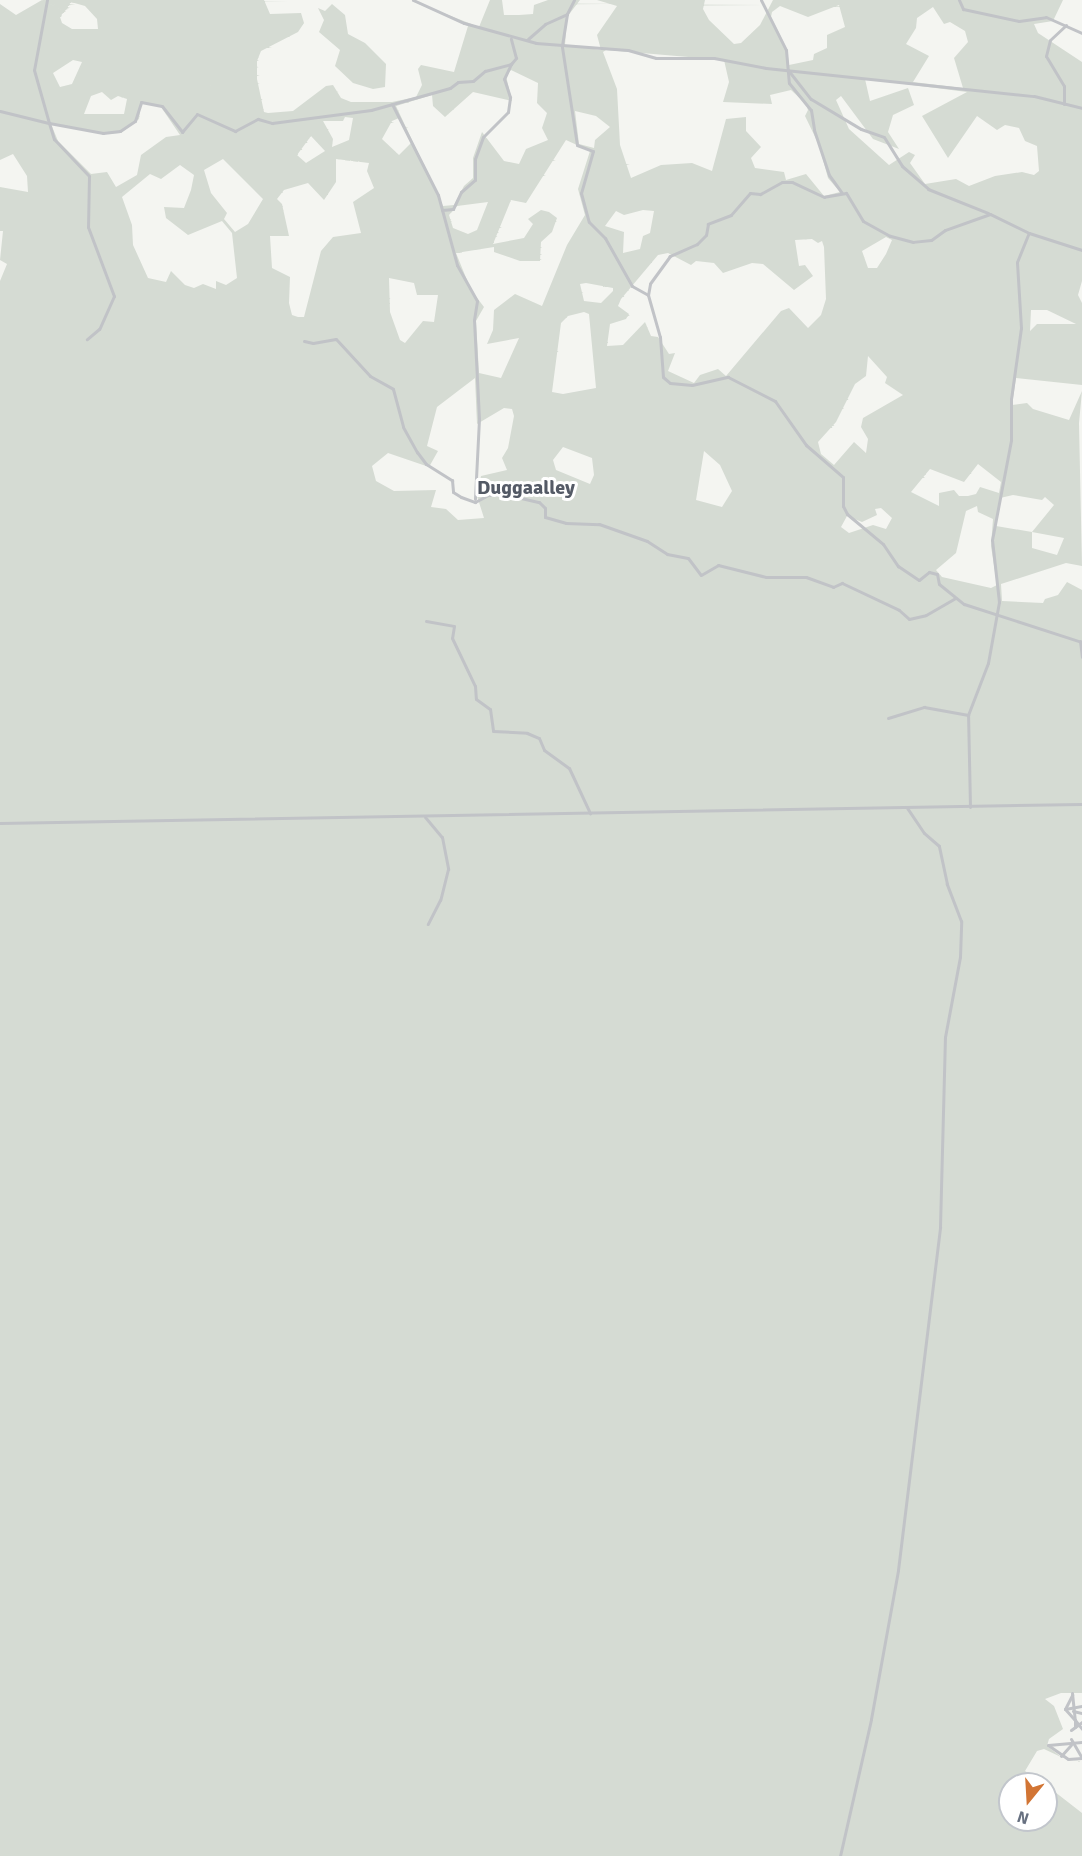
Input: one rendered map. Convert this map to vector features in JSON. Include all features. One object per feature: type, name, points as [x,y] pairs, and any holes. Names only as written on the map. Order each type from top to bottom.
[{"type":"street","points":[[47,0],[34,70],[54,139],[89,176],[88,227],[98,261],[114,292],[99,329],[87,339]]},
{"type":"street","points":[[413,0],[464,23],[511,39],[528,39],[562,47],[628,50],[657,57],[714,58],[788,70],[1034,96],[1082,108]]},
{"type":"street","points":[[574,0],[567,14],[562,47],[577,145],[593,151],[591,166],[580,186],[589,222],[605,238],[632,286],[648,295]]},
{"type":"street","points":[[761,0],[785,47],[791,89],[812,110],[814,130],[829,175],[842,193]]},
{"type":"street","points":[[959,0],[963,9],[1018,21],[1046,17],[1082,33]]},
{"type":"street","points":[[528,39],[545,24],[567,14]]},
{"type":"street","points":[[1064,104],[1064,86],[1046,56],[1050,40],[1066,25]]},
{"type":"street","points":[[442,210],[453,209],[461,192],[475,180],[475,159],[483,137],[508,112],[510,97],[504,79],[516,58],[511,39]]},
{"type":"street","points":[[0,111],[103,133],[120,131],[135,121],[141,102],[162,106],[182,132],[197,114],[235,131],[258,118],[282,122],[392,104],[450,88],[458,82],[473,81],[485,71],[511,64]]},
{"type":"street","points":[[788,70],[811,99],[886,140],[902,166],[928,189],[990,214],[1029,233],[1082,250]]},
{"type":"street","points":[[392,104],[442,210],[457,265],[477,301],[474,320],[479,419],[476,499]]},
{"type":"street","points":[[990,214],[945,230],[931,240],[913,242],[890,236],[863,221],[857,216],[850,196],[842,193],[824,197],[792,182],[782,182],[760,194],[750,193],[731,215],[708,224],[706,235],[697,244],[670,256],[650,284],[648,295],[660,337],[663,377],[670,382],[692,385],[728,377],[775,401],[806,445],[843,477],[843,506],[847,514],[883,544],[898,566],[920,580],[929,572],[938,574],[939,584],[955,598],[996,615],[1081,641],[1082,657]]},
{"type":"street","points":[[970,807],[968,715],[988,663],[996,615],[999,589],[992,540],[1011,440],[1011,399],[1021,328],[1017,262],[1029,233]]},
{"type":"street","points":[[304,341],[313,343],[336,339],[370,376],[393,389],[403,427],[425,463],[452,480],[453,493],[476,502],[476,499],[508,495],[539,502],[545,508],[544,517],[566,523],[599,524],[647,541],[667,554],[688,558],[701,575],[718,565],[766,577],[806,577],[833,587],[850,586],[899,610],[909,619],[926,615],[955,598]]},
{"type":"street","points":[[426,621],[454,626],[452,638],[474,686],[476,699],[490,709],[493,731],[538,738],[544,750],[569,768],[590,813]]},
{"type":"street","points":[[888,718],[924,707],[968,715]]},
{"type":"street","points":[[0,823],[1082,804]]},
{"type":"street","points":[[840,1856],[871,1719],[898,1570],[940,1227],[945,1037],[960,957],[961,921],[947,884],[939,846],[924,833],[908,808]]},
{"type":"street","points":[[424,816],[439,832],[448,869],[440,900],[428,924]]},
{"type":"street","points":[[1065,1709],[1072,1694],[1075,1720]]},
{"type":"street","points":[[1073,1710],[1082,1706]]},
{"type":"street","points":[[1065,1709],[1082,1713]]},
{"type":"street","points":[[1065,1709],[1082,1729]]},
{"type":"street","points":[[1071,1730],[1078,1724]]},
{"type":"street","points":[[1071,1739],[1071,1744],[1080,1757]]},
{"type":"street","points":[[1080,1757],[1061,1756],[1048,1745],[1082,1742]]},
{"type":"street","points":[[1061,1756],[1071,1744]]},
{"type":"shaded area","points":[[42,0],[264,0],[270,14],[301,13],[304,23],[298,32],[261,51],[257,61],[257,79],[264,112],[268,113],[293,111],[326,86],[333,85],[341,98],[351,102],[392,102],[416,97],[422,85],[418,69],[421,65],[454,72],[468,26],[410,0],[479,27],[490,0],[502,0],[504,15],[519,15],[533,14],[534,5],[548,0],[580,0],[567,17],[565,45],[601,50],[597,35],[617,6],[597,0],[705,0],[703,9],[709,20],[734,44],[741,43],[760,25],[773,0],[1063,0],[1053,21],[1034,24],[1038,33],[1082,62],[1082,281],[1078,295],[1082,303],[1082,385],[1016,378],[1012,405],[1027,403],[1033,409],[1069,420],[1082,391],[1079,423],[1082,566],[1066,563],[1001,584],[1002,601],[1043,603],[1045,599],[1058,595],[1067,582],[1082,590],[1082,1693],[1061,1693],[1045,1699],[1054,1706],[1063,1729],[1049,1739],[1047,1746],[1060,1756],[1082,1762],[1061,1757],[1044,1749],[1037,1751],[1026,1772],[998,1772],[998,1832],[1058,1832],[1058,1794],[1082,1813],[1082,1856],[0,1856],[0,281],[7,264],[0,260],[3,231],[0,231],[0,187],[28,192],[27,176],[13,154],[0,160],[0,4],[16,15]],"holes":[[[71,2],[85,6],[97,19],[98,29],[72,29],[62,23],[60,17]],[[839,5],[845,27],[827,35],[827,48],[814,54],[813,60],[789,65],[787,49],[771,17],[772,12],[780,6],[808,17]],[[933,7],[944,24],[950,22],[965,31],[968,42],[954,58],[963,88],[913,82],[929,56],[906,44],[916,28],[917,18]],[[606,50],[724,60],[729,82],[723,102],[772,104],[770,95],[791,90],[806,104],[808,110],[805,116],[819,145],[828,178],[840,192],[824,196],[806,174],[786,180],[784,172],[755,168],[751,158],[761,147],[746,131],[746,117],[726,119],[712,171],[692,163],[661,165],[631,178],[620,145],[617,89],[603,52]],[[73,60],[82,62],[72,84],[60,87],[53,73]],[[511,70],[538,83],[537,103],[547,113],[542,128],[548,140],[526,149],[519,164],[504,161],[482,132],[473,158],[473,178],[464,186],[454,205],[443,206],[396,106],[432,95],[433,106],[445,117],[473,92],[512,101],[506,76]],[[865,79],[967,92],[922,116],[948,158],[977,116],[997,130],[1005,125],[1019,128],[1025,141],[1037,146],[1039,171],[1034,175],[1022,172],[995,176],[969,186],[956,179],[925,184],[910,163],[915,155],[909,152],[889,165],[849,129],[836,100],[841,96],[873,139],[899,149],[888,132],[893,115],[914,105],[908,88],[870,101]],[[102,92],[111,100],[118,96],[127,99],[124,114],[84,114],[91,96]],[[141,103],[161,107],[180,135],[166,137],[141,155],[137,175],[116,187],[107,172],[91,174],[58,141],[51,124],[104,134],[121,133],[139,119]],[[575,111],[596,116],[610,127],[595,140],[594,148],[579,144]],[[345,117],[353,118],[349,140],[332,147],[333,139],[323,121],[343,121]],[[399,118],[411,143],[399,155],[382,139],[392,121]],[[311,136],[325,151],[306,163],[297,155]],[[566,140],[590,151],[578,189],[585,215],[567,245],[542,306],[515,294],[494,310],[493,330],[487,344],[519,338],[501,378],[479,373],[476,321],[484,307],[471,290],[456,253],[494,247],[494,252],[520,261],[540,261],[541,242],[552,232],[557,218],[541,210],[528,219],[533,224],[524,238],[493,244],[511,200],[526,203]],[[223,159],[263,199],[248,224],[235,232],[224,219],[227,213],[211,193],[204,170]],[[336,159],[369,163],[367,171],[374,188],[353,202],[361,233],[333,237],[321,251],[304,317],[298,317],[292,315],[289,303],[290,277],[272,268],[270,236],[289,236],[282,204],[277,199],[284,190],[308,183],[324,200],[336,182]],[[180,165],[194,175],[191,190],[184,208],[164,207],[166,218],[188,235],[222,221],[232,233],[237,278],[226,285],[216,281],[216,289],[203,284],[194,288],[185,285],[171,271],[166,282],[148,278],[133,245],[132,225],[122,197],[150,174],[161,179]],[[488,202],[477,230],[468,234],[453,228],[449,215],[457,206]],[[643,210],[654,211],[650,233],[643,236],[640,249],[623,253],[624,232],[605,226],[616,211],[624,215]],[[886,237],[892,240],[877,268],[868,268],[862,251]],[[812,239],[818,243],[822,241],[826,299],[821,315],[808,328],[789,308],[781,311],[726,376],[718,369],[700,375],[694,383],[668,371],[675,353],[669,354],[658,337],[651,336],[645,322],[623,345],[607,346],[610,324],[626,319],[629,314],[618,306],[621,299],[658,255],[668,253],[691,265],[696,261],[714,263],[723,273],[752,263],[763,264],[794,290],[813,276],[805,265],[799,266],[795,240]],[[389,278],[414,283],[417,295],[438,295],[434,322],[423,321],[405,343],[400,340],[390,312]],[[580,284],[613,288],[613,291],[601,303],[584,301]],[[1031,310],[1047,310],[1076,324],[1037,324],[1030,331]],[[584,312],[589,314],[596,388],[563,394],[552,392],[561,323],[568,316]],[[868,356],[887,377],[885,383],[903,395],[863,418],[861,427],[868,439],[866,453],[854,442],[834,465],[821,454],[818,442],[836,422],[855,384],[866,376]],[[475,378],[477,424],[504,408],[512,409],[514,416],[508,448],[502,458],[507,470],[481,476],[477,496],[484,518],[458,520],[446,509],[431,507],[436,490],[394,491],[376,481],[372,466],[388,453],[429,467],[438,451],[427,446],[437,407]],[[563,447],[592,458],[594,475],[590,484],[556,470],[553,460]],[[704,451],[720,465],[732,491],[722,507],[696,500]],[[978,464],[1001,482],[999,493],[980,487],[976,494],[968,496],[959,496],[954,490],[939,493],[939,506],[911,492],[930,469],[964,482]],[[1013,495],[1042,500],[1045,497],[1054,505],[1032,532],[996,526],[1000,498]],[[977,506],[978,512],[993,519],[991,546],[997,585],[991,588],[942,577],[936,570],[956,553],[966,511]],[[881,508],[892,518],[886,529],[873,525],[849,533],[841,527],[847,516],[862,522],[877,515],[875,509]],[[1032,532],[1064,538],[1057,555],[1032,548]]]},
{"type":"shaded area","points":[[332,4],[345,15],[348,34],[365,43],[386,64],[385,87],[373,89],[353,83],[335,66],[340,50],[319,32],[324,20],[318,8],[325,11]]},
{"type":"district","name":"Duggaalley","points":[[526,487]]}]
